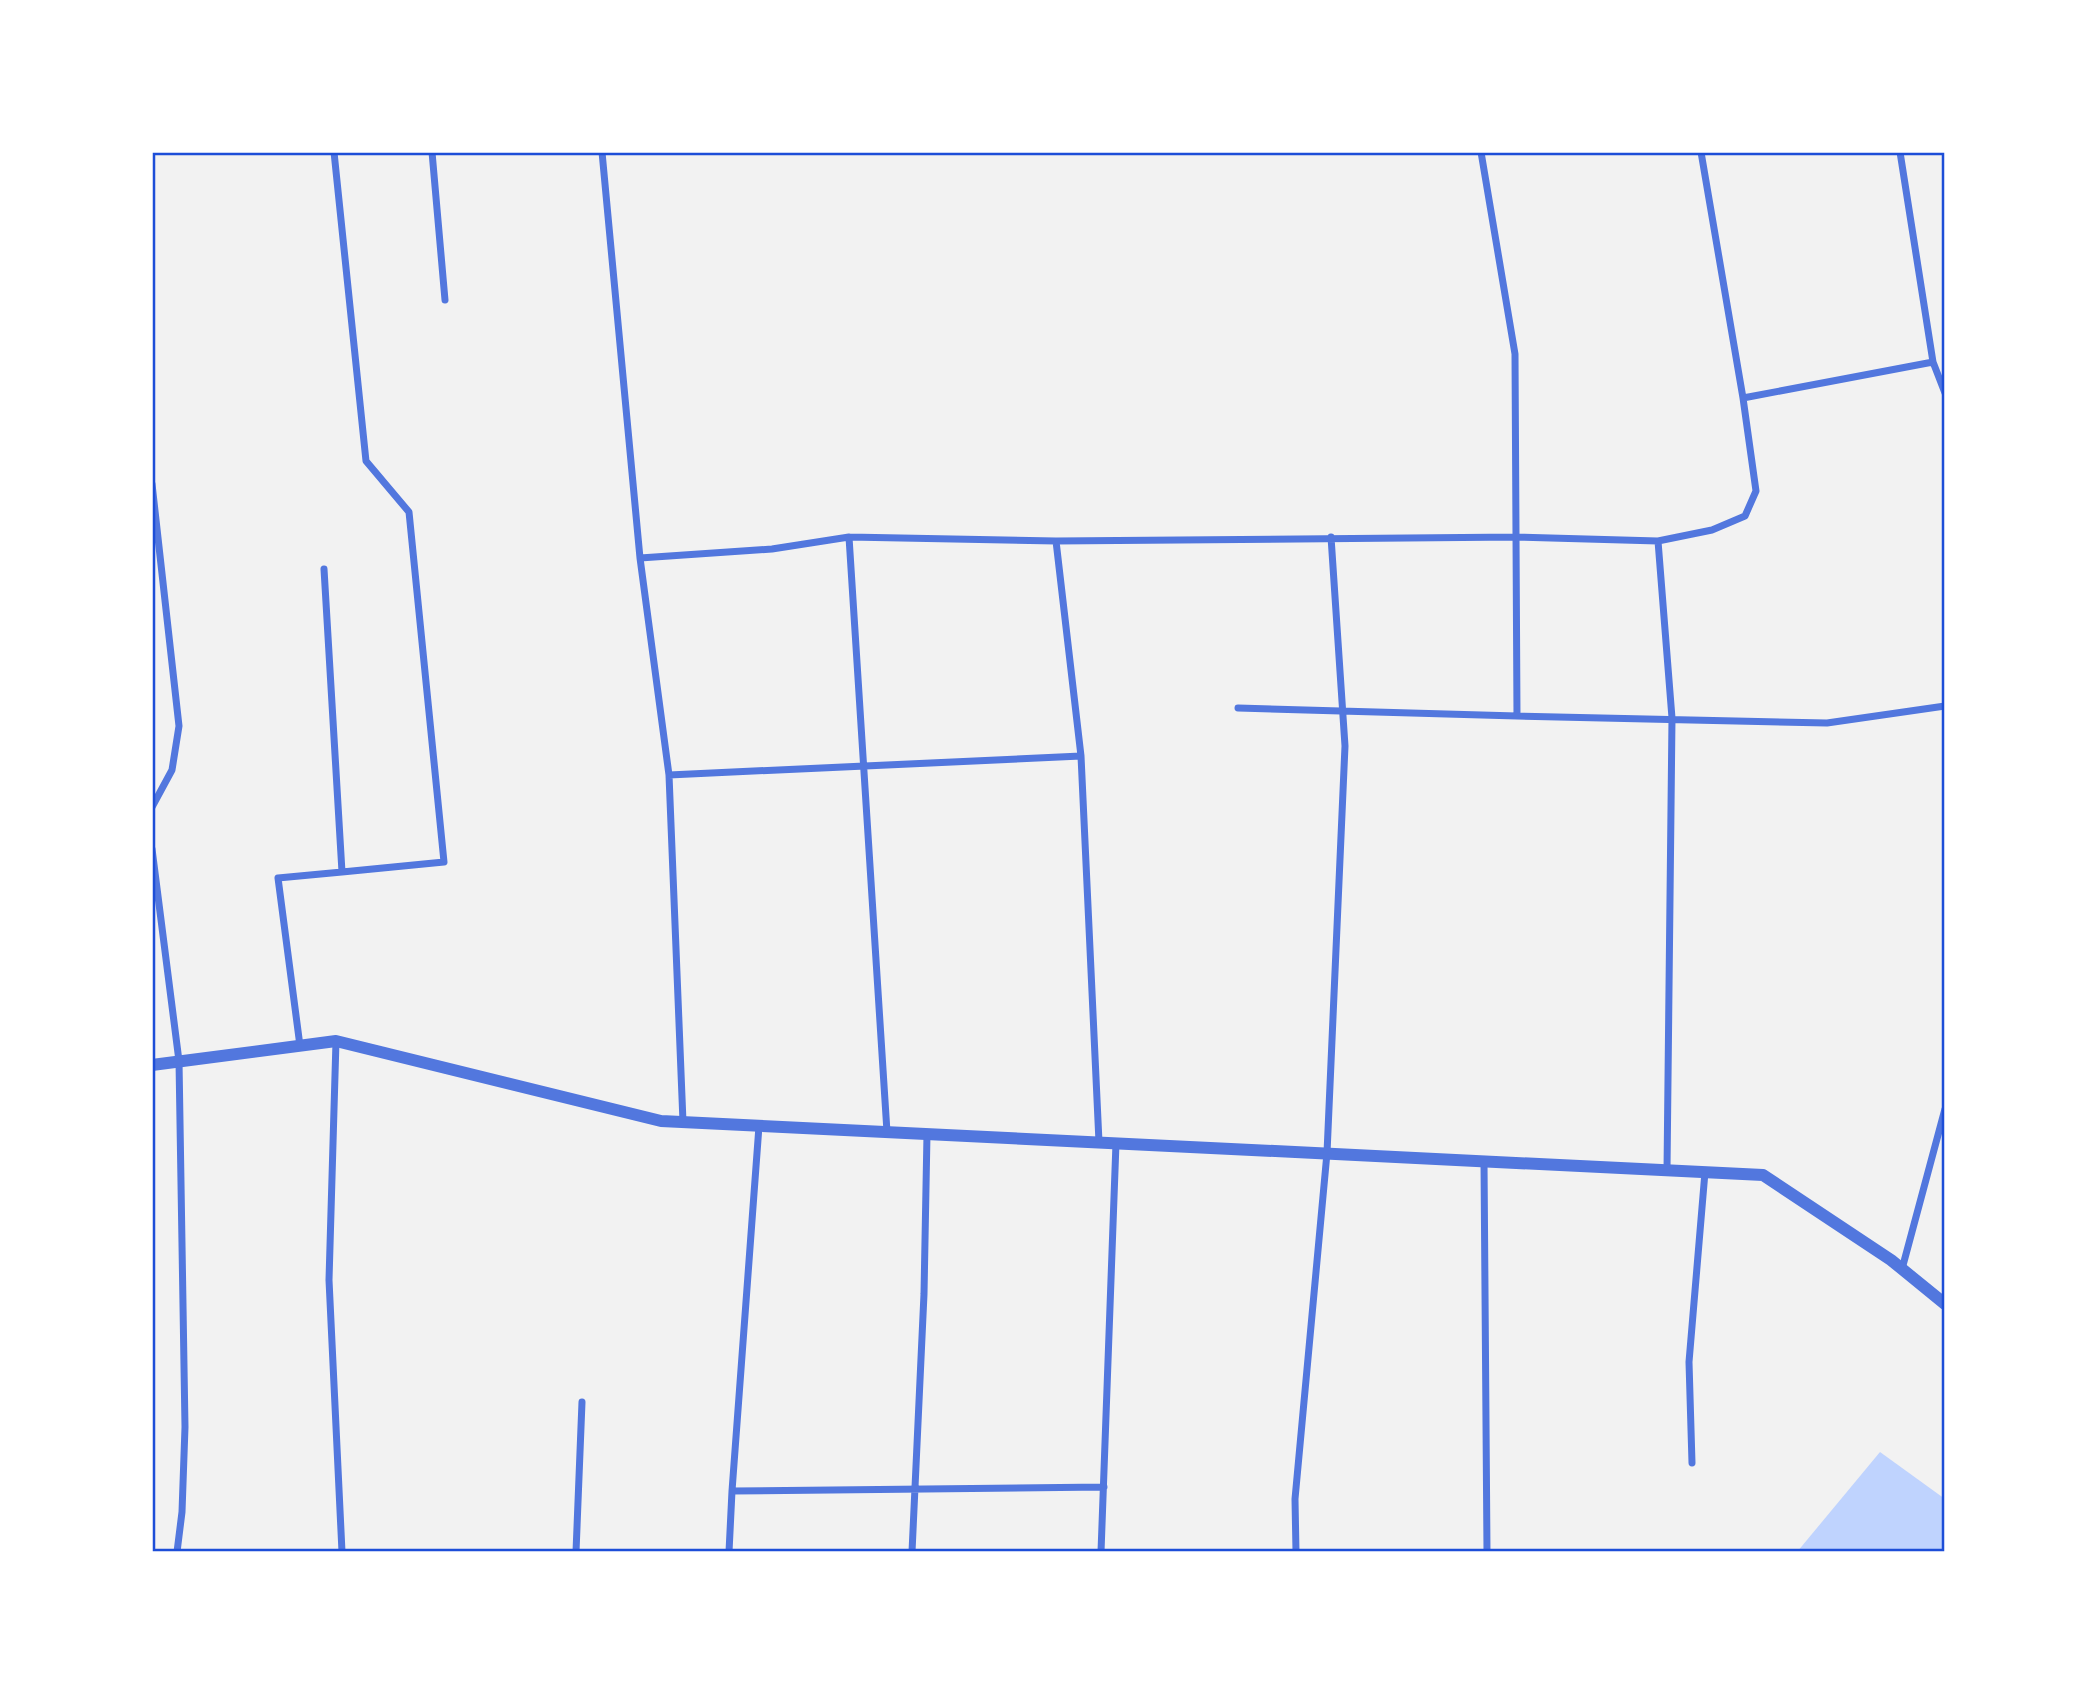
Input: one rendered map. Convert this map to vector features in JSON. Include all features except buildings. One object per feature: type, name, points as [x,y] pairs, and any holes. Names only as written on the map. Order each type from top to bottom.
[{"type":"street","points":[[300,1046],[278,878],[444,862],[409,512],[366,461],[334,152]]},
{"type":"street","points":[[432,152],[445,300]]},
{"type":"street","points":[[602,152],[640,558],[669,775],[683,1122]]},
{"type":"street","points":[[1481,152],[1515,354],[1517,716]]},
{"type":"street","points":[[640,558],[772,549],[849,537],[1056,541],[1517,537],[1658,541],[1712,530],[1745,516],[1756,491],[1701,152]]},
{"type":"street","points":[[1900,152],[1933,362],[1945,393]]},
{"type":"street","points":[[1743,398],[1933,362]]},
{"type":"street","points":[[152,484],[179,726],[172,770],[152,807]]},
{"type":"street","points":[[849,537],[866,766],[887,1132]]},
{"type":"street","points":[[1296,1552],[1295,1499],[1327,1153],[1345,711],[1332,537]]},
{"type":"street","points":[[1056,541],[1081,756],[1099,1142]]},
{"type":"street","points":[[1658,541],[1672,718],[1667,1170]]},
{"type":"street","points":[[324,569],[342,872]]},
{"type":"street","points":[[1238,708],[1827,723],[1945,706]]},
{"type":"street","points":[[669,775],[1081,756]]},
{"type":"street","points":[[152,849],[178,1061],[185,1427],[182,1512],[177,1552]]},
{"type":"street","points":[[336,1041],[329,1280],[342,1552]]},
{"type":"street","points":[[152,1065],[336,1041],[661,1121],[1763,1175],[1902,1269],[1945,1304]]},
{"type":"street","points":[[1902,1269],[1945,1109]]},
{"type":"street","points":[[729,1552],[759,1126]]},
{"type":"street","points":[[912,1552],[924,1294],[927,1134]]},
{"type":"street","points":[[1101,1552],[1116,1143]]},
{"type":"street","points":[[1484,1161],[1488,1552]]},
{"type":"street","points":[[1692,1463],[1689,1362],[1705,1172]]},
{"type":"street","points":[[576,1552],[582,1402]]},
{"type":"street","points":[[732,1491],[1104,1487]]},
{"type":"water","points":[[1880,1452],[1945,1499],[1945,1552],[1797,1552]]}]
